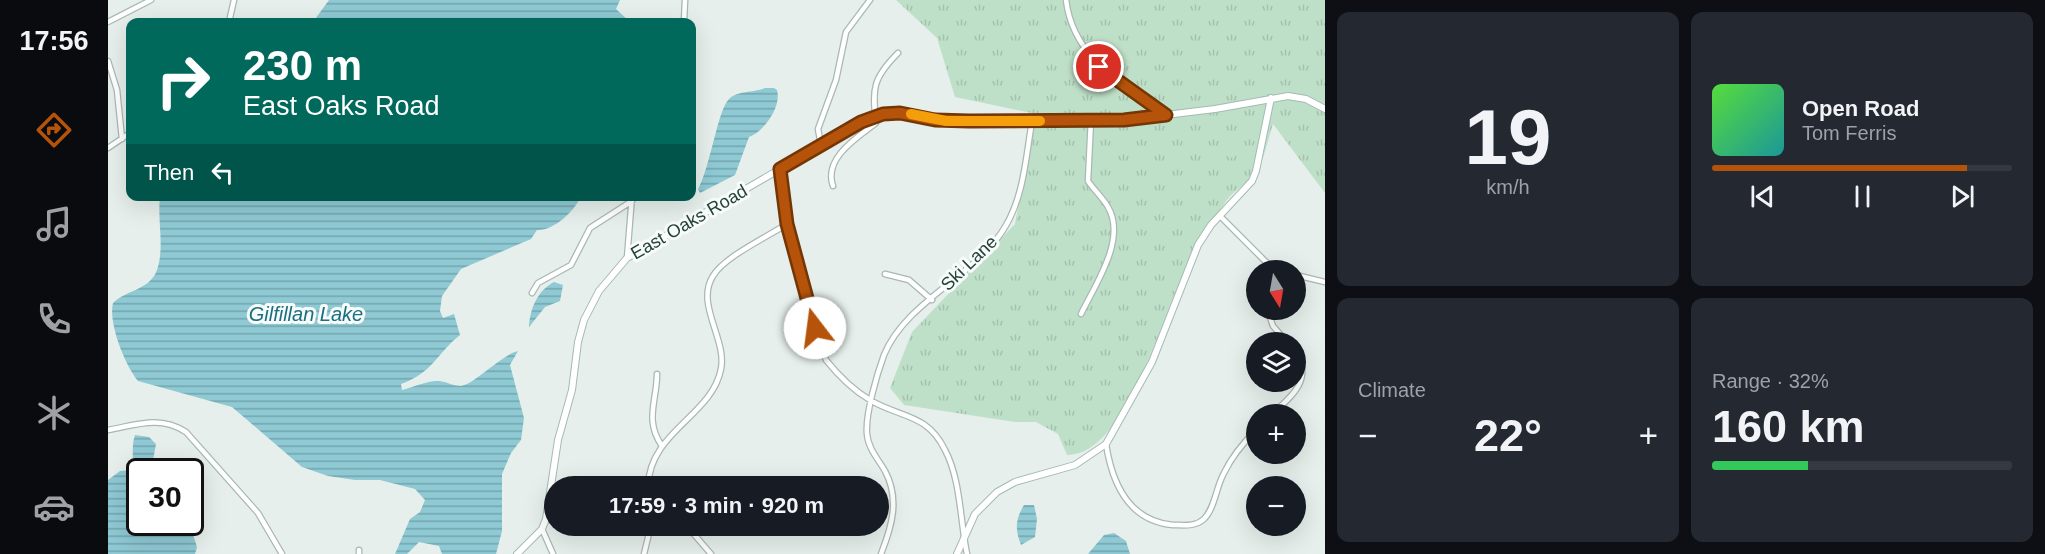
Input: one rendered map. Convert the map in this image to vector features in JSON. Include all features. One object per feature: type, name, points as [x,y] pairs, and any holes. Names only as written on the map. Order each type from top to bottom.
[{"type":"street","points":[[108,22],[151,0]]},
{"type":"street","points":[[230,18],[234,0]]},
{"type":"street","points":[[684,18],[685,0]]},
{"type":"street","points":[[821,145],[818,129],[836,80],[846,32],[870,0]]},
{"type":"street","points":[[1065,0],[1073,32],[1091,60],[1166,115]]},
{"type":"street","points":[[833,186],[832,180],[838,156],[876,123],[875,82],[881,71],[898,53]]},
{"type":"street","points":[[108,61],[117,90],[122,139]]},
{"type":"street","name":"East Oaks Road","points":[[542,529],[548,507],[558,440],[572,390],[580,331],[599,291],[627,258],[875,115],[900,113],[946,121],[1124,120],[1271,98],[1297,97],[1325,109]]},
{"type":"street","points":[[957,554],[964,534],[975,514],[997,492],[1015,482],[1074,465],[1106,444],[1152,362],[1198,245],[1220,216],[1252,181],[1271,98]]},
{"type":"street","points":[[1081,314],[1112,248],[1114,223],[1108,207],[1088,181],[1091,119]]},
{"type":"street","name":"Ski Lane","points":[[881,554],[892,525],[894,505],[888,478],[868,440],[867,422],[881,365],[890,343],[911,316],[932,300],[1005,228],[1021,187],[1032,122]]},
{"type":"street","points":[[108,148],[126,136]]},
{"type":"street","points":[[780,169],[787,224],[826,360],[837,374],[872,401],[914,417],[929,428],[941,442],[951,467],[967,554]]},
{"type":"street","points":[[532,293],[538,283],[571,265],[590,228],[629,201]]},
{"type":"street","points":[[627,258],[632,201]]},
{"type":"street","points":[[1220,216],[1264,260]]},
{"type":"street","points":[[650,476],[652,462],[662,446],[711,392],[719,378],[722,355],[708,299],[708,286],[714,274],[787,224]]},
{"type":"street","name":"Ski Lane","points":[[885,274],[909,280],[932,300]]},
{"type":"street","points":[[1306,277],[1325,282]]},
{"type":"street","points":[[657,374],[657,388],[650,415],[656,438],[662,446]]},
{"type":"street","points":[[1284,404],[1295,392]]},
{"type":"street","points":[[108,430],[157,421],[172,424],[186,432],[258,513],[282,554]]},
{"type":"street","points":[[1106,444],[1115,483],[1132,507],[1161,523],[1191,525],[1202,521],[1209,513],[1229,463],[1246,442]]},
{"type":"street","points":[[517,554],[542,529],[553,554]]},
{"type":"street","points":[[644,554],[648,536]]},
{"type":"street","points":[[695,536],[711,554]]},
{"type":"green space","points":[[896,0],[1325,0],[1325,193],[1273,124],[1259,166],[1250,179],[1230,196],[1221,208],[1187,267],[1140,378],[1125,407],[1108,432],[1088,449],[1067,455],[1058,434],[1036,422],[1015,422],[904,405],[890,388],[912,332],[1015,224],[1036,114],[955,97],[937,38]]},
{"type":"green space","points":[[1228,137],[1234,139],[1233,158],[1227,156]]},
{"type":"green space","points":[[1238,137],[1244,139],[1242,159],[1236,156]]},
{"type":"water","points":[[329,0],[620,0],[616,9],[626,18],[316,18]]},
{"type":"water","points":[[765,88],[777,90],[777,104],[770,118],[760,130],[749,137],[735,175],[700,193],[698,189],[725,105],[737,94]]},
{"type":"water","name":"Gilfillan Lake","points":[[160,201],[578,201],[557,224],[537,230],[531,239],[461,269],[442,296],[440,311],[443,318],[454,314],[460,335],[421,374],[401,384],[402,390],[435,381],[456,386],[463,385],[473,381],[506,356],[518,351],[510,365],[524,418],[521,440],[511,453],[502,474],[502,531],[496,554],[442,554],[439,546],[419,542],[407,554],[395,554],[410,519],[420,512],[425,500],[415,489],[380,480],[355,480],[328,476],[302,467],[232,407],[138,381],[128,365],[115,332],[113,303],[154,277],[161,243]]},
{"type":"water","points":[[554,282],[563,285],[560,301],[545,307],[529,327],[531,314],[539,295]]},
{"type":"water","points":[[135,435],[149,437],[156,444],[153,458],[132,458]]},
{"type":"water","points":[[126,470],[126,536],[193,536],[197,547],[195,554],[108,554],[108,480],[120,471]]},
{"type":"water","points":[[1024,505],[1034,505],[1037,519],[1035,537],[1021,545],[1017,525]]},
{"type":"water","points":[[1114,533],[1126,541],[1130,554],[1088,554],[1104,535]]},
{"type":"slow traffic","points":[[911,114],[946,121],[1040,121]]},
{"type":"route","points":[[815,328],[787,224],[780,169],[868,118],[892,112],[946,121],[1032,122],[1087,119],[1124,120],[1166,115],[1099,67]]}]
